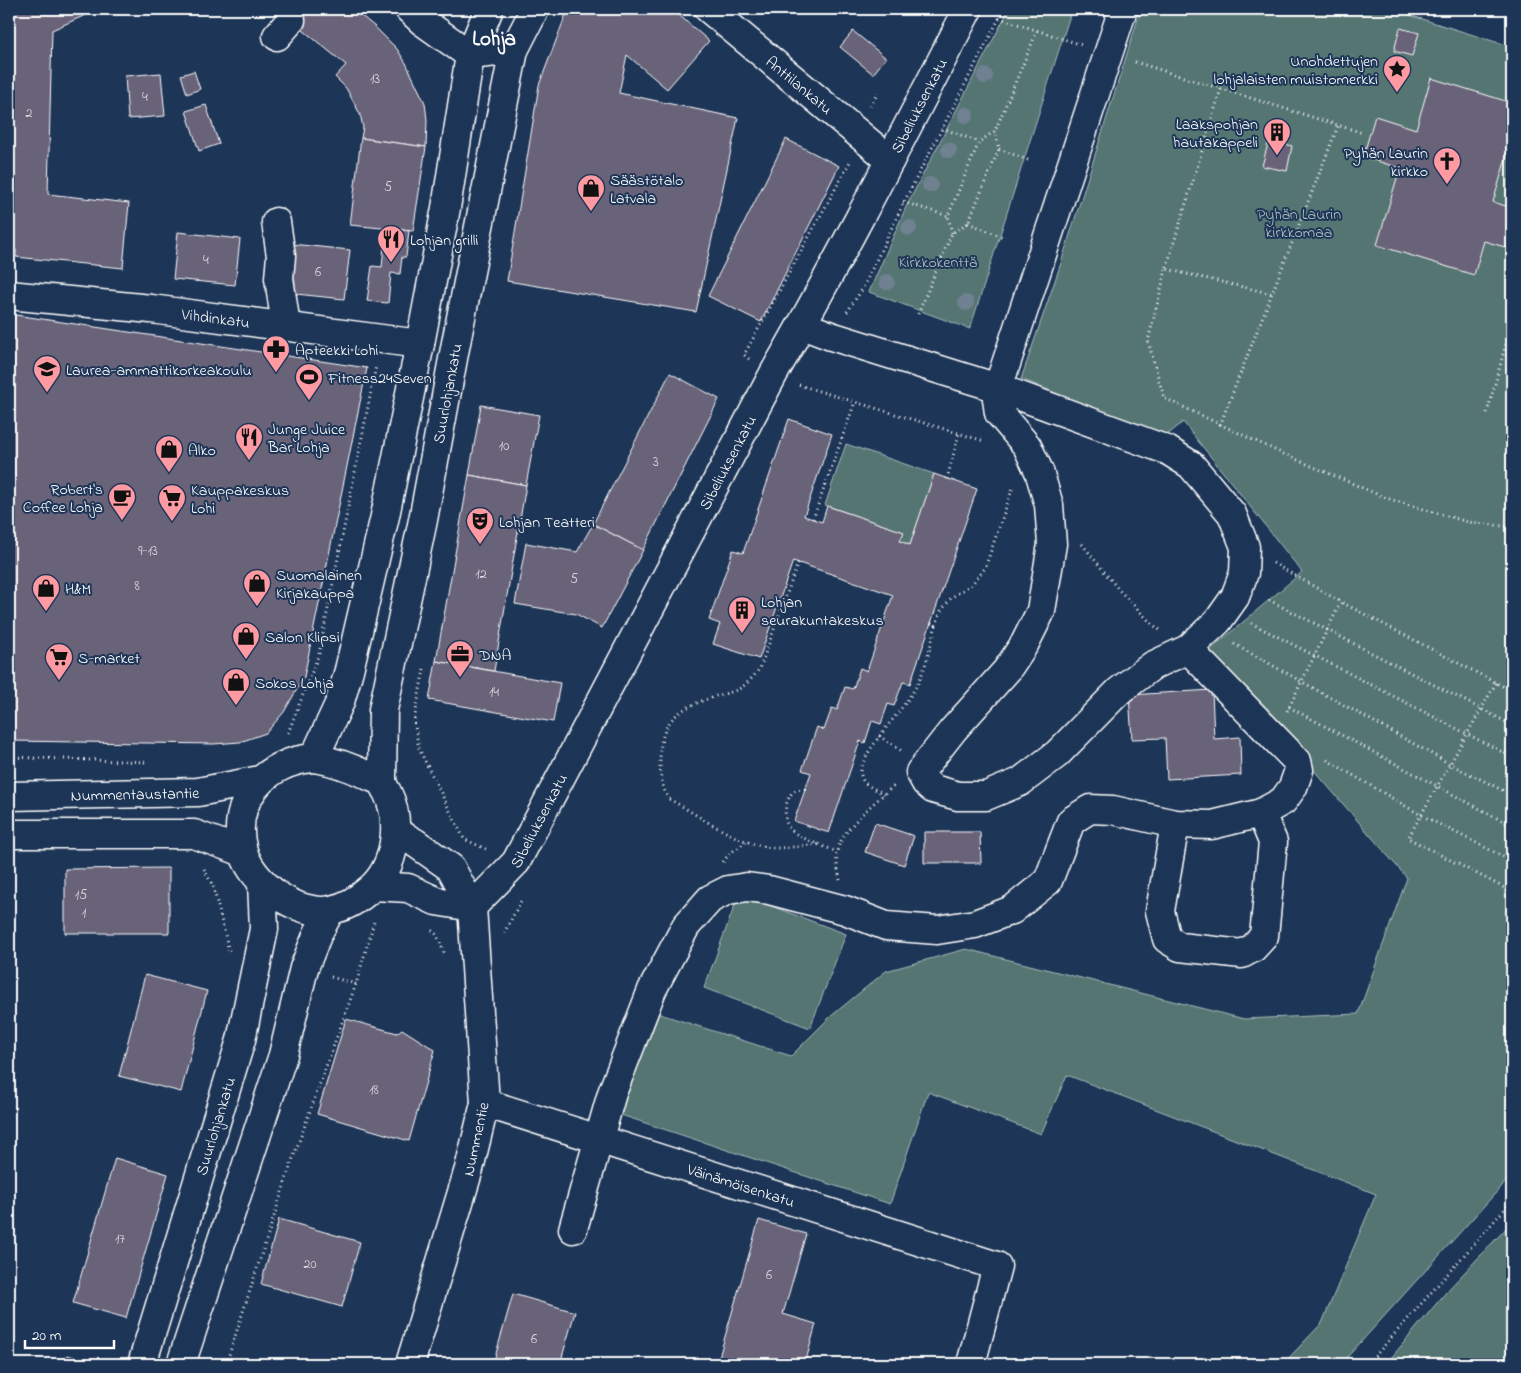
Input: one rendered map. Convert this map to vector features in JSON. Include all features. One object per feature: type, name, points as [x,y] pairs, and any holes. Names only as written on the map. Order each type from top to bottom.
[{"type":"main road","points":[[409,9],[422,22],[470,55],[514,50],[490,9]]},
{"type":"main road","points":[[314,758],[340,702],[349,670],[385,516],[420,344],[446,208],[470,55],[490,9]]},
{"type":"main road","name":"Suurlohjankatu","points":[[382,782],[383,710],[423,520],[446,393],[514,50],[535,9]]},
{"type":"main road","name":"Anttilankatu","points":[[709,9],[890,160]]},
{"type":"main road","name":"Sibeliuksenkatu","points":[[472,907],[516,862],[774,373],[802,325],[890,160],[968,9]]},
{"type":"main road","points":[[802,325],[831,336],[998,388],[1167,450],[1191,465],[1232,514],[1245,547],[1244,573],[1235,597],[1218,620],[1188,649],[1152,666],[1119,692],[1057,754],[1020,782],[986,796],[958,796],[933,789],[926,783],[920,772],[952,730],[1007,670],[1025,644],[1041,612],[1052,544],[1049,506],[1038,471],[1027,446],[999,413],[998,388],[1123,9]]},
{"type":"main road","points":[[276,222],[281,256],[279,278],[286,326]]},
{"type":"main road","name":"Vihdinkatu","points":[[9,295],[150,309],[420,344]]},
{"type":"main road","points":[[573,1229],[612,1093],[652,990],[686,926],[699,909],[710,899],[728,890],[747,887],[769,890],[845,910],[886,926],[937,930],[975,924],[1012,910],[1048,881],[1070,821],[1090,809],[1113,810],[1175,824],[1212,826],[1261,813],[1283,801],[1293,787],[1299,770],[1297,761],[1188,649]]},
{"type":"main road","points":[[314,758],[328,760],[357,770],[382,782],[390,798],[396,832],[390,861],[374,886],[357,901],[330,911],[296,906],[278,896],[262,882],[251,868],[243,852],[240,835],[243,811],[253,789],[260,780],[275,768],[287,762],[314,758]]},
{"type":"main road","name":"Nummentaustantie","points":[[9,796],[198,792],[260,780]]},
{"type":"main road","points":[[1175,824],[1160,911],[1167,939],[1180,947],[1242,954],[1253,948],[1264,936],[1273,842],[1261,813]]},
{"type":"main road","name":"Nummentie","points":[[396,832],[451,868],[472,907],[485,1103],[470,1169],[410,1364]]},
{"type":"main road","points":[[9,834],[194,834],[243,852]]},
{"type":"main road","name":"Suurlohjankatu","points":[[142,1364],[241,1040],[264,929],[262,882]]},
{"type":"main road","points":[[374,886],[408,888],[436,901],[472,907]]},
{"type":"main road","points":[[181,1364],[283,1055],[304,968],[318,933],[330,911]]},
{"type":"main road","name":"Väinämöisenkatu","points":[[485,1103],[997,1266],[970,1364]]},
{"type":"path","points":[[1500,9],[1512,14]]},
{"type":"path","points":[[999,18],[1066,40]]},
{"type":"path","points":[[918,314],[952,233],[948,216],[979,142],[995,131],[1037,30]]},
{"type":"path","points":[[1134,62],[1363,133]]},
{"type":"path","points":[[1221,89],[1166,269],[1148,341],[1164,398],[1220,425],[1386,498],[1468,522],[1512,527]]},
{"type":"path","points":[[878,93],[855,131],[850,163],[744,356],[793,383],[958,433],[947,479]]},
{"type":"path","points":[[1220,425],[1338,126]]},
{"type":"path","points":[[942,128],[979,142]]},
{"type":"path","points":[[952,233],[968,224],[999,149],[995,131]]},
{"type":"path","points":[[999,149],[1028,160]]},
{"type":"path","points":[[904,202],[948,216]]},
{"type":"path","points":[[968,224],[1003,237]]},
{"type":"path","points":[[1166,269],[1273,294]]},
{"type":"path","points":[[1487,413],[1512,322]]},
{"type":"path","points":[[813,519],[855,402]]},
{"type":"path","points":[[884,794],[862,780],[860,773],[867,755],[914,690],[925,666],[941,611],[952,597],[972,584],[985,568],[1027,446]]},
{"type":"path","points":[[1078,540],[1120,590],[1152,624],[1188,649]]},
{"type":"path","points":[[1245,547],[1341,602],[1512,691]]},
{"type":"path","points":[[798,563],[760,668],[741,688],[693,704],[678,712],[663,737],[660,756],[661,779],[665,793],[670,799],[725,832],[746,841],[768,848],[820,844]]},
{"type":"path","points":[[1269,600],[1512,725]]},
{"type":"path","points":[[1285,715],[1341,602]]},
{"type":"path","points":[[1245,620],[1512,757]]},
{"type":"path","points":[[931,623],[936,625]]},
{"type":"path","points":[[1232,643],[1450,764],[1512,795]]},
{"type":"path","points":[[425,663],[414,722],[419,750],[464,839],[516,862]]},
{"type":"path","points":[[1496,683],[1408,838],[1512,892]]},
{"type":"path","points":[[1289,706],[1512,826]]},
{"type":"path","points":[[9,757],[152,762]]},
{"type":"path","points":[[1322,757],[1421,815],[1512,861]]},
{"type":"path","points":[[845,910],[837,852],[841,842],[858,818],[884,794],[902,780],[920,772]]},
{"type":"path","points":[[806,789],[797,789],[791,793],[786,804],[786,819],[789,829],[800,836],[837,852]]},
{"type":"path","points":[[226,1364],[292,1161],[356,984],[375,921]]},
{"type":"path","points":[[426,924],[437,935],[446,963]]},
{"type":"path","points":[[1368,1364],[1512,1201]]},
{"type":"path","points":[[1509,1364],[1512,1361]]},
{"type":"green space","name":"Kirkkokenttä","points":[[1009,9],[1072,9],[970,329],[869,292],[906,207]]},
{"type":"green space","name":"Pyhän Laurin kirkkomaa","points":[[1141,9],[1390,9],[1512,47],[1512,1175],[1341,1364],[1283,1364],[1322,1323],[1376,1194],[1067,1075],[1041,1134],[928,1092],[890,1204],[618,1114],[657,1013],[791,1056],[830,1017],[886,971],[966,949],[1244,1019],[1358,1014],[1407,878],[1210,650],[1302,572],[1183,422],[1165,437],[1021,379],[1060,266]]},
{"type":"green space","points":[[846,444],[934,474],[910,545],[900,541],[903,532],[825,505]]},
{"type":"green space","points":[[750,898],[846,934],[810,1028],[704,988],[736,902]]},
{"type":"green space","points":[[1512,1222],[1512,1364],[1386,1364],[1447,1291]]},
{"type":"building","points":[[9,9],[99,9],[52,30],[48,194],[129,203],[123,268],[16,257],[16,250],[9,250]]},
{"type":"building","points":[[277,9],[353,9],[375,27],[397,49],[406,63],[425,103],[427,120],[426,147],[361,138],[363,127],[360,114],[346,88],[335,77],[346,65]]},
{"type":"building","points":[[568,9],[672,9],[709,41],[667,89],[627,55],[619,93],[738,118],[696,312],[507,281],[539,85]]},
{"type":"building","points":[[1400,28],[1419,33],[1412,56],[1394,51]]},
{"type":"building","points":[[853,31],[886,58],[873,74],[840,47]]},
{"type":"building","points":[[194,71],[200,89],[187,94],[181,75]]},
{"type":"building","points":[[161,73],[165,116],[128,119],[125,76]]},
{"type":"building","name":"Pyhän Laurin kirkko","points":[[1431,78],[1512,103],[1512,138],[1493,202],[1512,208],[1512,249],[1484,241],[1474,275],[1377,245],[1400,168],[1363,157],[1375,116],[1416,129]]},
{"type":"building","points":[[206,105],[219,144],[199,151],[186,111]]},
{"type":"building","points":[[361,138],[426,147],[413,231],[350,225]]},
{"type":"building","points":[[786,139],[839,166],[761,322],[708,296]]},
{"type":"building","name":"Laakspohjan hautakappeli","points":[[1269,140],[1292,146],[1287,171],[1262,166]]},
{"type":"building","points":[[391,228],[409,231],[406,257],[402,257],[400,274],[391,273],[388,303],[367,301],[372,266],[382,267],[384,246],[389,247]]},
{"type":"building","points":[[178,232],[240,239],[235,285],[173,279]]},
{"type":"building","points":[[291,244],[350,250],[344,299],[286,293]]},
{"type":"building","name":"Kauppakeskus Lohi","points":[[9,314],[367,368],[304,677],[284,712],[266,733],[240,742],[214,744],[9,741]]},
{"type":"building","points":[[670,373],[719,399],[643,550],[593,524]]},
{"type":"building","points":[[481,405],[539,415],[526,485],[469,475]]},
{"type":"building","name":"Lohjan seurakuntakeskus","points":[[789,419],[832,434],[804,516],[822,522],[827,506],[904,532],[900,541],[910,545],[934,474],[977,489],[910,684],[903,682],[894,706],[888,704],[881,724],[872,721],[865,743],[860,741],[829,833],[794,821],[811,773],[802,770],[817,727],[824,730],[832,708],[837,710],[845,687],[853,689],[860,668],[867,671],[893,595],[793,561],[759,659],[713,644],[720,624],[709,620],[733,550],[743,553]]},
{"type":"building","points":[[469,475],[526,485],[494,671],[436,661]]},
{"type":"building","points":[[593,524],[643,550],[602,628],[576,614],[515,604],[526,543],[577,552]]},
{"type":"building","points":[[436,661],[560,683],[553,722],[429,700]]},
{"type":"building","points":[[1212,690],[1214,739],[1240,737],[1241,775],[1167,779],[1165,738],[1132,739],[1129,695]]},
{"type":"building","points":[[875,823],[914,836],[904,865],[865,852]]},
{"type":"building","points":[[924,832],[980,832],[981,863],[924,863]]},
{"type":"building","points":[[169,868],[169,933],[65,933],[65,869]]},
{"type":"building","points":[[145,975],[207,991],[181,1092],[119,1076]]},
{"type":"building","points":[[346,1019],[397,1033],[402,1029],[435,1050],[409,1141],[317,1114]]},
{"type":"building","points":[[115,1158],[168,1174],[126,1318],[73,1303]]},
{"type":"building","points":[[279,1219],[360,1242],[342,1307],[261,1284]]},
{"type":"building","points":[[759,1220],[806,1234],[783,1314],[816,1324],[805,1364],[717,1364]]},
{"type":"building","points":[[513,1294],[575,1312],[560,1364],[493,1364]]},
{"type":"building","points":[[67,1355],[99,1364],[64,1364]]},
{"type":"place","name":"Unohdettujen lohjalaisten muistomerkki","points":[[1397,93]]},
{"type":"place","name":"Laakspohjan hautakappeli","points":[[1277,156]]},
{"type":"place","name":"Pyhän Laurin kirkko","points":[[1447,185]]},
{"type":"place","name":"Säästötalo Latvala","points":[[591,212]]},
{"type":"place","name":"Lohjan grilli","points":[[391,263]]},
{"type":"place","name":"Apteekki Lohi","points":[[276,373]]},
{"type":"place","name":"Laurea-ammattikorkeakoulu","points":[[47,393]]},
{"type":"place","name":"Fitness24Seven","points":[[309,401]]},
{"type":"place","name":"Junge Juice Bar Lohja","points":[[249,461]]},
{"type":"place","name":"Alko","points":[[169,473]]},
{"type":"place","name":"Robert's Coffee Lohja","points":[[122,521]]},
{"type":"place","name":"Kauppakeskus Lohi","points":[[172,522]]},
{"type":"place","name":"Lohjan Teatteri","points":[[480,545]]},
{"type":"place","name":"Suomalainen Kirjakauppa","points":[[257,607]]},
{"type":"place","name":"H&M","points":[[46,612]]},
{"type":"place","name":"Lohjan seurakuntakeskus","points":[[742,634]]},
{"type":"place","name":"Salon Klipsi","points":[[246,660]]},
{"type":"place","name":"DNA","points":[[460,678]]},
{"type":"place","name":"S-market","points":[[59,681]]},
{"type":"place","name":"Sokos Lohja","points":[[236,706]]},
{"type":"district","name":"Lohja","points":[[494,38]]}]
